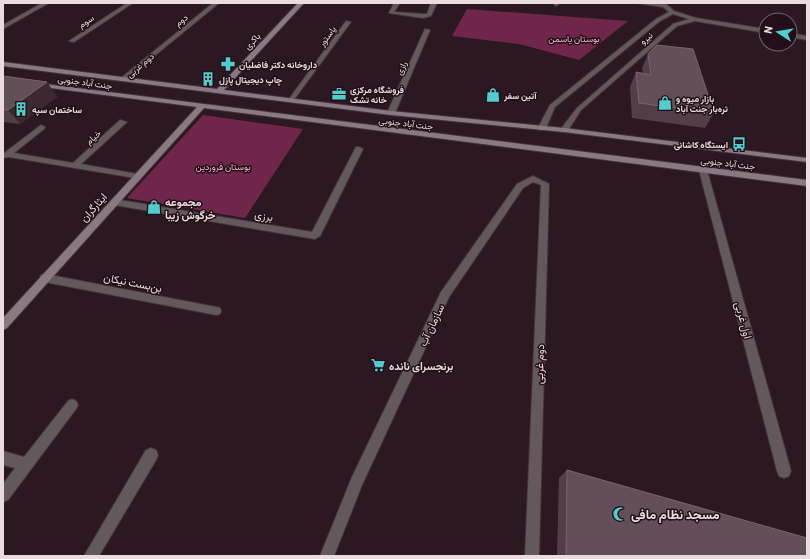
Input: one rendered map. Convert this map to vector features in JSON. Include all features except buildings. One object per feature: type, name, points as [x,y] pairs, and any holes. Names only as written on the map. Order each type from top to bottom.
[{"type":"main road","name":"باکری","points":[[218,92],[300,3]]},
{"type":"main road","name":"جنت آباد جنوبی","points":[[3,64],[391,113],[564,130],[807,160]]},
{"type":"main road","name":"جنت آباد جنوبی","points":[[27,84],[807,182]]},
{"type":"main road","name":"ایثارگران","points":[[3,325],[201,107]]},
{"type":"street","points":[[3,26],[46,3]]},
{"type":"street","name":"سوم","points":[[72,41],[130,3]]},
{"type":"street","name":"دوم","points":[[156,52],[216,3]]},
{"type":"street","points":[[397,3],[391,12],[423,16],[429,15],[434,3]]},
{"type":"street","points":[[639,3],[663,4],[672,12],[696,19]]},
{"type":"street","name":"نیرو","points":[[564,130],[579,109],[628,54],[672,12]]},
{"type":"street","name":"نیرو","points":[[542,128],[552,106],[628,54],[676,25],[696,19],[758,30]]},
{"type":"street","name":"پاستور","points":[[292,100],[348,22]]},
{"type":"street","name":"رازی","points":[[391,113],[427,30]]},
{"type":"street","name":"دوم غربی","points":[[123,79],[156,52]]},
{"type":"street","name":"خیام","points":[[75,166],[123,122]]},
{"type":"street","points":[[5,155],[42,127]]},
{"type":"street","name":"برزی","points":[[114,202],[315,236],[359,149]]},
{"type":"street","points":[[5,155],[138,177]]},
{"type":"street","name":"اول غربی","points":[[703,170],[784,471]]},
{"type":"street","name":"دوم غربی","points":[[532,556],[545,184],[534,179]]},
{"type":"street","name":"سازمان آب","points":[[326,556],[357,482],[445,295],[520,186],[534,179]]},
{"type":"street","name":"بن‌بست نیکان","points":[[45,278],[216,311]]},
{"type":"street","points":[[3,496],[72,405]]},
{"type":"street","points":[[91,556],[151,455]]},
{"type":"street","points":[[3,458],[26,465]]},
{"type":"green space","name":"بوستان یاسمن","points":[[467,9],[628,21],[579,60],[519,44],[452,36]]},
{"type":"green space","name":"بوستان فروردین","points":[[203,115],[303,129],[245,218],[127,198]]},
{"type":"place","name":"داروخانه دکتر فاضلیان","points":[[228,64]]},
{"type":"place","name":"چاپ دیجیتال پازل","points":[[208,79]]},
{"type":"place","name":"فروشگاه مرکزی خانه تشک","points":[[339,94]]},
{"type":"place","name":"آتین سفر","points":[[493,95]]},
{"type":"place","name":"بازار میوه و تره‌بار جنت آباد","points":[[665,103]]},
{"type":"place","name":"ساختمان سپه","points":[[21,109]]},
{"type":"place","name":"ایستگاه کاشانی","points":[[739,144]]},
{"type":"place","name":"مجموعه خرگوش زیبا","points":[[154,207]]},
{"type":"place","name":"برنجسرای نانده","points":[[378,365]]},
{"type":"place","name":"مسجد نظام مافی","points":[[620,514]]}]
